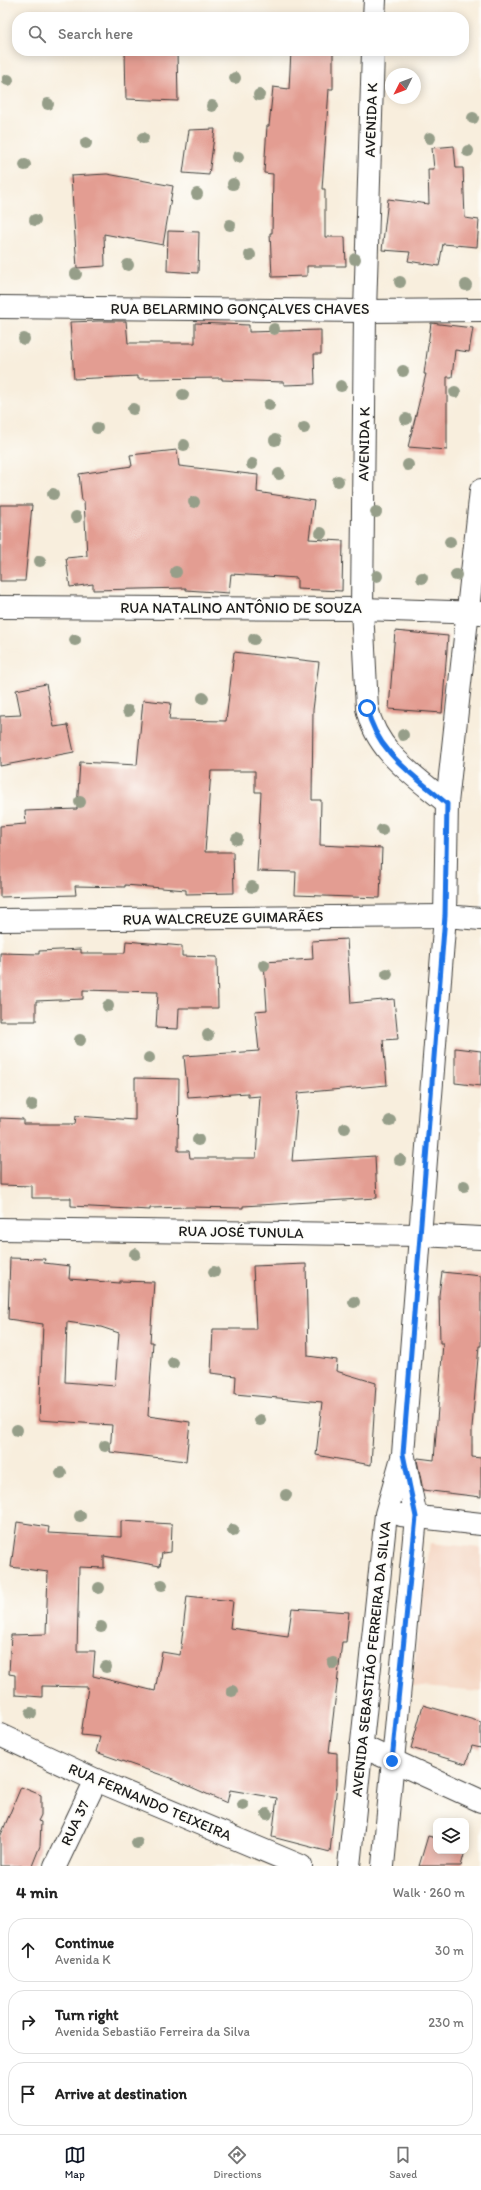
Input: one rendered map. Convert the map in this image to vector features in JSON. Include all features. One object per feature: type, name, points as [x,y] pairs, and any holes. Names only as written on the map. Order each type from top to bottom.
[{"type":"street","points":[[374,12],[375,0]]},
{"type":"street","name":"AVENIDA K","points":[[373,56],[365,311],[362,609],[365,685],[370,724],[377,738],[387,750],[447,804]]},
{"type":"street","name":"RUA BELARMINO GONÇALVES CHAVES","points":[[0,307],[365,311],[481,310]]},
{"type":"street","name":"AVENIDA SEBASTIÃO FERREIRA DA SILVA","points":[[349,1866],[386,1514],[403,1454],[445,916],[447,804],[475,613],[481,490]]},
{"type":"street","name":"RUA NATALINO ANTÔNIO DE SOUZA","points":[[0,607],[362,609],[475,613]]},
{"type":"street","name":"RUA WALCREUZE GUIMARÃES","points":[[0,920],[445,916],[481,920]]},
{"type":"street","name":"RUA JOSÉ TUNULA","points":[[0,1229],[420,1235],[481,1238]]},
{"type":"street","name":"AVENIDA SEBASTIÃO FERREIRA DA SILVA","points":[[383,1866],[416,1517],[403,1454]]},
{"type":"street","points":[[386,1514],[481,1524]]},
{"type":"street","name":"RUA FERNANDO TEIXEIRA","points":[[0,1736],[96,1780],[300,1866]]},
{"type":"street","points":[[361,1746],[481,1801]]},
{"type":"street","name":"RUA 37","points":[[55,1866],[96,1780]]},
{"type":"shaded area","points":[[430,1543],[481,1548],[481,1692],[411,1686]]},
{"type":"building","points":[[125,56],[177,56],[178,101],[126,99]]},
{"type":"building","points":[[291,56],[333,56],[333,89],[329,89],[322,189],[325,189],[325,237],[345,237],[346,266],[307,266],[307,276],[272,277],[270,233],[272,233],[273,174],[264,173],[267,126],[269,126],[273,87],[289,89]]},
{"type":"building","points":[[215,129],[209,175],[183,173],[189,130]]},
{"type":"building","points":[[454,146],[456,168],[463,168],[465,218],[479,220],[477,247],[443,244],[439,266],[408,261],[410,252],[382,250],[388,199],[429,204],[428,169],[434,169],[432,148]]},
{"type":"building","points":[[107,174],[173,186],[163,245],[104,234],[105,266],[77,268],[71,176]]},
{"type":"building","points":[[168,231],[199,232],[198,273],[167,271]]},
{"type":"building","points":[[126,321],[128,343],[195,343],[195,323],[249,325],[249,332],[321,330],[321,354],[314,354],[315,384],[284,385],[284,382],[222,380],[222,378],[138,379],[138,376],[74,379],[70,322]]},
{"type":"building","points":[[431,323],[473,328],[469,352],[455,350],[452,377],[447,377],[447,450],[408,447],[426,374],[424,374]]},
{"type":"building","points":[[177,450],[179,466],[258,475],[257,492],[314,501],[309,539],[343,541],[342,591],[297,589],[297,578],[231,574],[229,593],[186,590],[186,588],[93,590],[93,584],[70,587],[66,558],[87,556],[84,501],[82,501],[79,474],[132,466],[130,455]]},
{"type":"building","points":[[0,505],[32,505],[25,581],[0,581]]},
{"type":"building","points":[[395,631],[448,636],[442,713],[389,709]]},
{"type":"building","points":[[234,652],[319,662],[313,710],[312,800],[321,800],[320,845],[382,848],[380,898],[295,895],[296,872],[257,871],[261,792],[255,792],[255,771],[211,771],[205,852],[233,852],[234,893],[186,894],[186,890],[125,885],[125,887],[75,886],[76,895],[0,897],[0,826],[26,824],[25,811],[77,809],[80,762],[137,765],[143,700],[171,703],[169,720],[226,721]]},
{"type":"building","points":[[46,684],[54,727],[68,725],[74,752],[0,766],[0,716],[21,715],[16,690]]},
{"type":"building","points":[[347,939],[351,1003],[394,999],[398,1039],[383,1040],[387,1085],[298,1093],[292,1161],[375,1156],[377,1198],[243,1206],[243,1208],[189,1207],[150,1208],[150,1210],[71,1206],[71,1198],[32,1198],[32,1186],[0,1185],[0,1118],[23,1119],[23,1124],[75,1124],[76,1116],[135,1120],[135,1078],[179,1079],[178,1151],[189,1151],[190,1158],[256,1158],[260,1096],[248,1097],[248,1093],[188,1097],[184,1056],[259,1051],[255,1011],[267,1010],[264,962],[313,959],[312,941]]},
{"type":"building","points":[[126,941],[182,946],[182,956],[217,957],[218,1008],[179,1008],[178,1029],[156,1028],[158,992],[83,990],[83,999],[36,1001],[36,1021],[0,1021],[0,953],[39,954],[39,951],[81,949],[81,953],[125,953]]},
{"type":"building","points":[[455,1048],[481,1051],[481,1086],[455,1083]]},
{"type":"building","points":[[10,1258],[45,1259],[44,1263],[70,1266],[69,1279],[120,1283],[120,1281],[154,1282],[150,1342],[153,1342],[148,1416],[190,1422],[186,1461],[110,1452],[112,1425],[39,1420],[43,1324],[8,1319]],"holes":[[[67,1322],[101,1327],[119,1333],[115,1386],[65,1382]]]},
{"type":"building","points":[[306,1264],[308,1356],[337,1360],[336,1371],[376,1383],[371,1465],[316,1455],[322,1402],[235,1394],[236,1376],[211,1373],[213,1329],[256,1329],[253,1266]]},
{"type":"building","points":[[442,1272],[481,1276],[481,1346],[479,1346],[472,1428],[472,1457],[481,1458],[481,1497],[423,1490],[417,1460],[418,1458],[434,1460],[443,1343],[440,1343],[439,1295]]},
{"type":"building","points":[[121,1521],[172,1524],[171,1552],[162,1553],[160,1566],[104,1556],[104,1568],[79,1567],[77,1651],[95,1651],[93,1676],[155,1691],[162,1652],[180,1655],[187,1596],[233,1601],[230,1628],[288,1636],[292,1608],[349,1612],[346,1642],[342,1642],[329,1752],[337,1753],[337,1784],[330,1852],[272,1837],[277,1798],[230,1790],[227,1803],[173,1779],[96,1752],[100,1737],[81,1735],[88,1687],[42,1686],[42,1697],[15,1695],[15,1675],[9,1674],[11,1635],[46,1634],[48,1572],[11,1567],[17,1522],[49,1527],[48,1533],[121,1537]]},
{"type":"building","points":[[423,1705],[481,1722],[481,1748],[472,1746],[466,1764],[411,1748]]},
{"type":"building","points":[[21,1787],[41,1795],[41,1815],[38,1821],[41,1822],[40,1846],[32,1866],[0,1866],[0,1837]]},
{"type":"building","points":[[428,1836],[433,1837],[433,1854],[464,1854],[461,1866],[419,1866]]},
{"type":"route","points":[[367,708],[370,724],[377,738],[398,761],[447,804],[445,916],[403,1454],[416,1517],[392,1761]]}]
